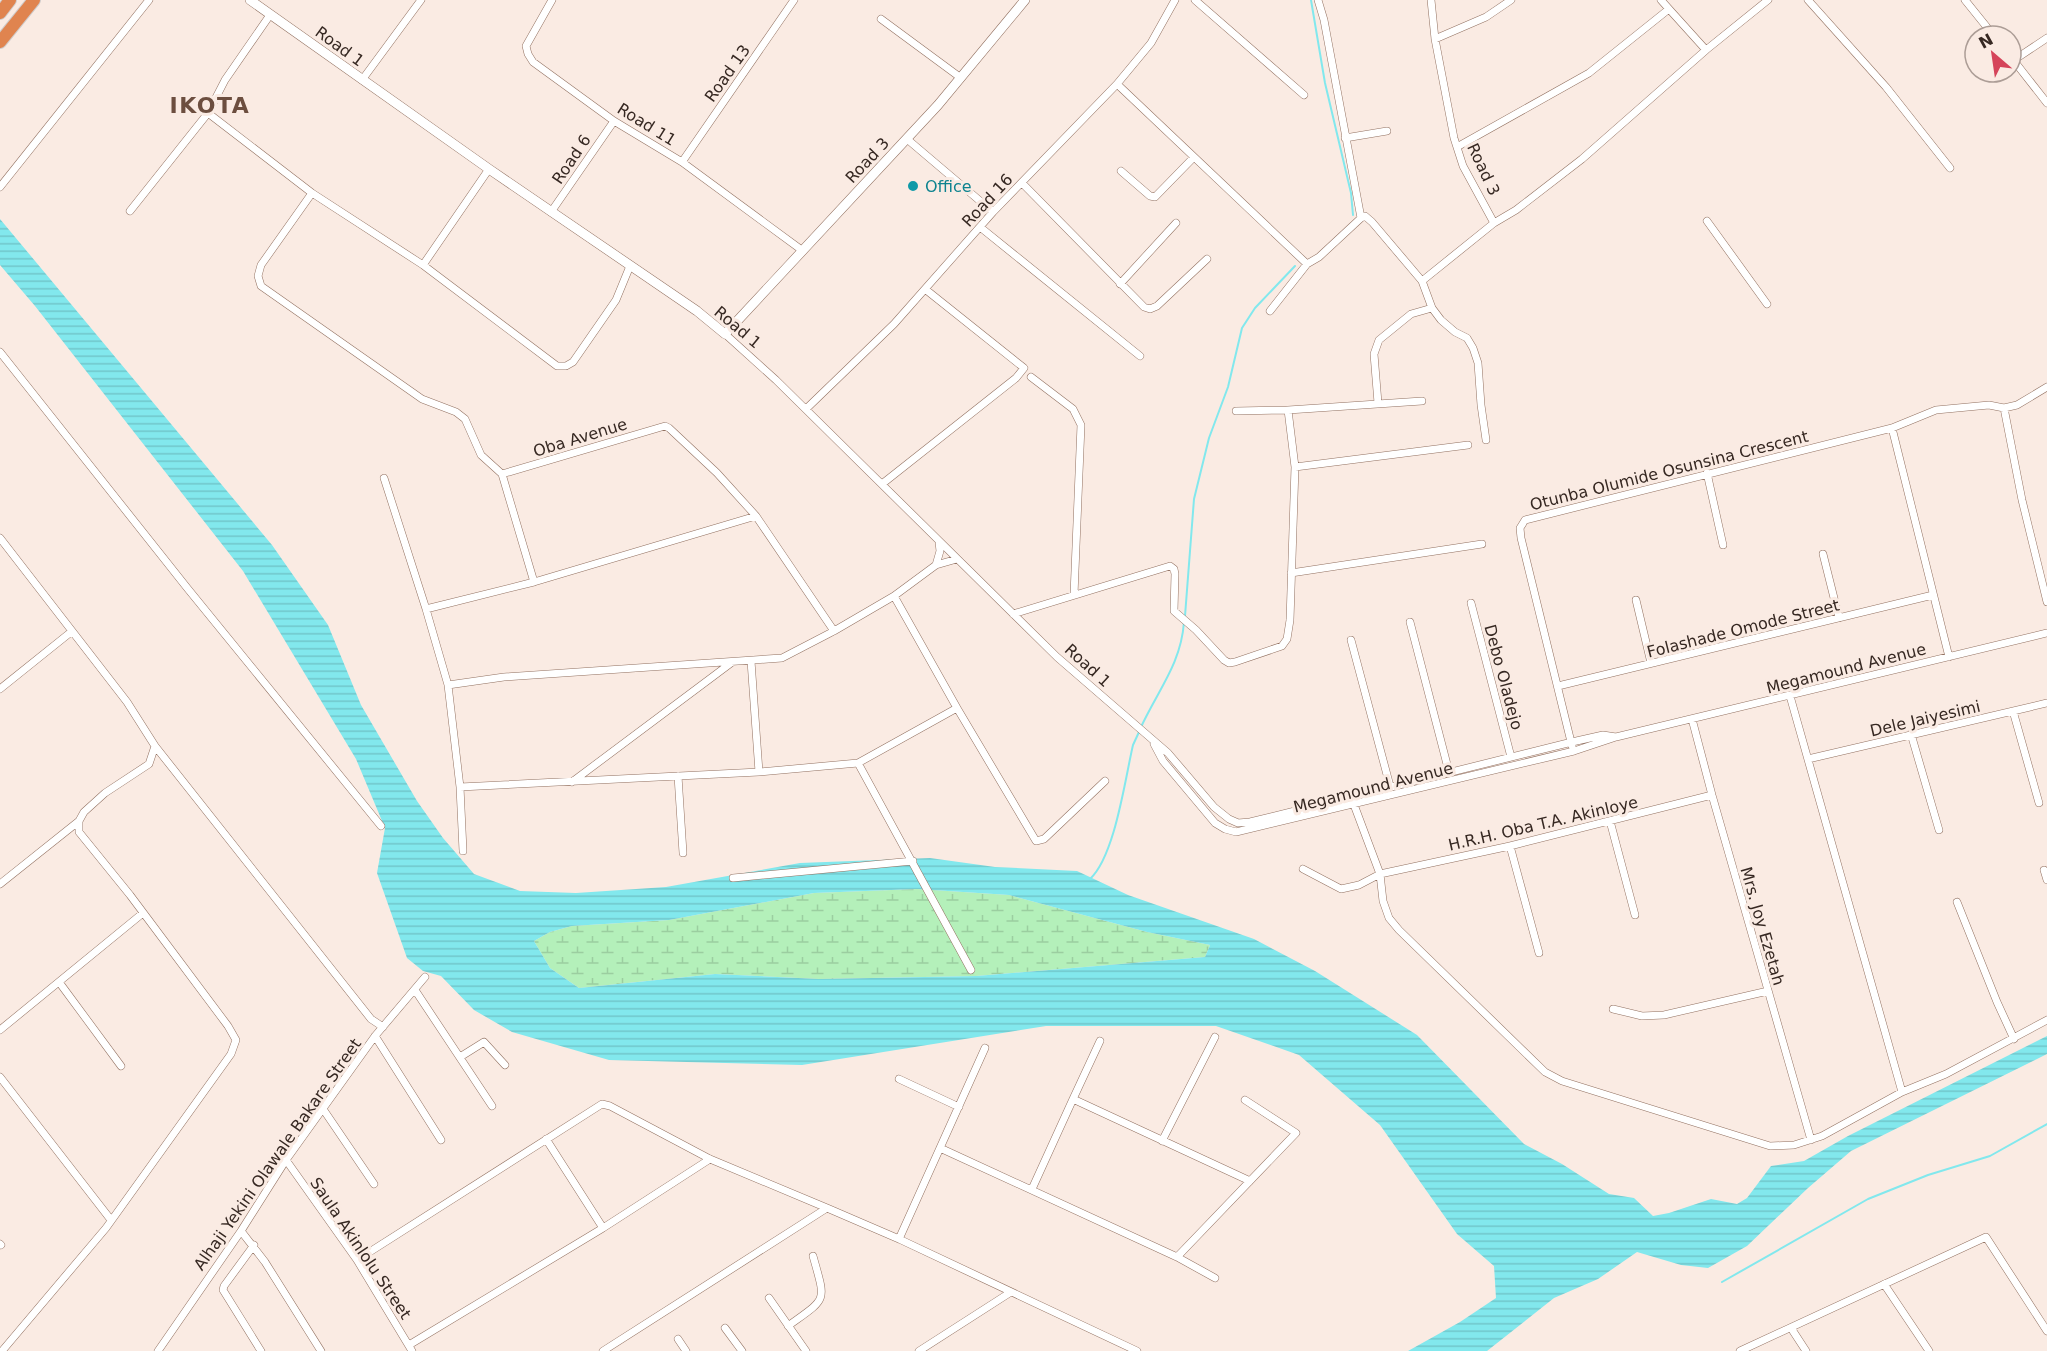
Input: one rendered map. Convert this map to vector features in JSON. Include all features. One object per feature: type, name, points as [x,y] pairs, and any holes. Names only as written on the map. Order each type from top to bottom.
[{"type":"highway","points":[[0,13],[10,0]]},
{"type":"highway","points":[[0,42],[34,0]]},
{"type":"street","points":[[0,187],[3,178],[149,0]]},
{"type":"street","name":"Road 1","points":[[250,0],[489,169],[697,311],[806,409],[1057,657],[1168,753]]},
{"type":"street","points":[[362,80],[421,0]]},
{"type":"street","name":"Road 11","points":[[552,0],[526,46],[533,62],[614,121],[682,162],[803,251]]},
{"type":"street","name":"Road 13","points":[[682,162],[794,0]]},
{"type":"street","name":"Road 3","points":[[725,334],[907,139],[1025,0]]},
{"type":"street","name":"Road 16","points":[[806,409],[867,351],[993,212],[1117,84],[1151,43],[1175,0]]},
{"type":"street","points":[[1195,0],[1304,94]]},
{"type":"street","points":[[1318,0],[1324,20],[1360,218]]},
{"type":"street","name":"Road 3","points":[[1431,0],[1435,39],[1457,147],[1463,166],[1494,223]]},
{"type":"street","points":[[1435,39],[1486,17],[1511,0]]},
{"type":"street","points":[[1661,0],[1706,50]]},
{"type":"street","points":[[1422,281],[1494,223],[1516,210],[1582,159],[1706,50],[1768,0]]},
{"type":"street","points":[[1808,0],[1886,87],[1950,168]]},
{"type":"street","points":[[1965,0],[1984,24]]},
{"type":"street","points":[[1457,147],[1588,73],[1669,9]]},
{"type":"street","points":[[130,211],[208,113],[225,80],[270,15]]},
{"type":"street","points":[[881,20],[961,78]]},
{"type":"street","points":[[2023,52],[2047,38]]},
{"type":"street","points":[[2023,72],[2047,103]]},
{"type":"street","points":[[1117,84],[1307,264]]},
{"type":"street","points":[[208,113],[312,193],[423,265],[557,366],[566,366],[573,362],[615,300],[630,266]]},
{"type":"street","name":"Road 6","points":[[551,212],[614,121]]},
{"type":"street","points":[[1346,138],[1387,131]]},
{"type":"street","points":[[907,139],[993,212]]},
{"type":"street","points":[[1121,171],[1150,196],[1155,197],[1194,157]]},
{"type":"street","points":[[423,265],[489,169]]},
{"type":"street","points":[[1022,183],[1144,307],[1150,309],[1157,306],[1207,259]]},
{"type":"street","points":[[312,193],[261,265],[258,276],[261,286],[422,399],[456,412],[465,419],[481,455],[502,474],[534,582]]},
{"type":"street","points":[[1270,311],[1307,264],[1319,257],[1360,218],[1365,216],[1422,281],[1432,308],[1449,328],[1467,338],[1473,348],[1478,363],[1486,440]]},
{"type":"street","points":[[1707,221],[1767,304]]},
{"type":"street","points":[[1120,284],[1176,223]]},
{"type":"street","points":[[980,227],[1140,356]]},
{"type":"street","points":[[882,484],[1016,378],[1024,368],[925,289]]},
{"type":"street","points":[[1378,403],[1374,354],[1379,340],[1411,314],[1432,308]]},
{"type":"street","points":[[0,352],[381,826]]},
{"type":"street","points":[[1031,377],[1072,409],[1081,425],[1074,595]]},
{"type":"street","name":"Otunba Olumide Osunsina Crescent","points":[[1574,751],[1521,538],[1520,528],[1525,520],[1892,428],[1936,410],[1989,405],[2004,408],[2017,405],[2047,387]]},
{"type":"street","points":[[1236,411],[1422,401]]},
{"type":"street","points":[[2004,408],[2022,500],[2047,602]]},
{"type":"street","points":[[1013,614],[1170,566],[1174,569],[1175,574],[1173,607],[1175,613],[1190,624],[1224,660],[1229,663],[1282,646],[1290,631],[1295,467],[1288,410]]},
{"type":"street","name":"Oba Avenue","points":[[502,474],[665,426],[717,473],[756,516]]},
{"type":"street","points":[[1892,428],[1948,657]]},
{"type":"street","points":[[1295,467],[1468,445]]},
{"type":"street","points":[[1707,473],[1723,545]]},
{"type":"street","points":[[384,478],[448,686],[460,787],[463,851]]},
{"type":"street","points":[[426,609],[534,582],[756,516],[834,631]]},
{"type":"street","points":[[0,538],[127,702],[155,746],[371,1019],[383,1027]]},
{"type":"street","points":[[936,566],[940,551],[939,542]]},
{"type":"street","points":[[1291,573],[1482,544]]},
{"type":"street","points":[[1823,554],[1839,618]]},
{"type":"street","points":[[448,686],[504,677],[751,661],[787,656],[894,596],[936,566],[957,559]]},
{"type":"street","name":"Folashade Omode Street","points":[[1558,686],[1933,595]]},
{"type":"street","points":[[894,596],[1036,841],[1044,839],[1105,781]]},
{"type":"street","points":[[1636,600],[1651,663]]},
{"type":"street","name":"Debo Oladejo","points":[[1471,603],[1511,757]]},
{"type":"street","points":[[1410,622],[1449,772]]},
{"type":"street","points":[[0,689],[71,632]]},
{"type":"street","name":"Megamound Avenue","points":[[1163,761],[1215,823],[1236,832],[1354,805],[1574,751],[1616,737],[2047,633]]},
{"type":"street","points":[[1351,640],[1390,786]]},
{"type":"street","points":[[751,661],[759,772]]},
{"type":"street","points":[[572,782],[731,662]]},
{"type":"street","points":[[1790,696],[1902,1092]]},
{"type":"street","name":"Dele Jaiyesimi","points":[[1808,759],[2047,703]]},
{"type":"street","points":[[460,787],[759,772],[858,763],[957,708]]},
{"type":"street","points":[[2013,711],[2039,803]]},
{"type":"street","name":"Mrs. Joy Ezetah","points":[[1692,719],[1812,1140]]},
{"type":"street","points":[[1911,734],[1939,830]]},
{"type":"street","name":"Megamound Avenue","points":[[1168,753],[1214,807],[1238,823],[1250,822],[1572,742],[1603,735],[1616,737]]},
{"type":"street","name":"Road 1","points":[[1151,740],[1163,761]]},
{"type":"street","points":[[0,884],[79,821],[84,812],[105,793],[149,764],[155,746]]},
{"type":"street","points":[[858,763],[971,970]]},
{"type":"street","points":[[678,776],[683,853]]},
{"type":"street","name":"H.R.H. Oba T.A. Akinloye","points":[[1302,869],[1341,889],[1359,885],[1380,874],[1510,846],[1712,795]]},
{"type":"street","points":[[1350,796],[1380,874],[1383,901],[1389,918],[1545,1072],[1562,1081],[1770,1146],[1794,1145],[1822,1136],[1902,1092],[1946,1074],[2047,1020]]},
{"type":"street","points":[[2,1351],[111,1220],[231,1054],[236,1040],[228,1026],[79,831],[79,821]]},
{"type":"street","points":[[1610,821],[1635,915]]},
{"type":"street","points":[[1510,846],[1539,953]]},
{"type":"street","points":[[733,878],[913,861]]},
{"type":"street","points":[[2044,870],[2047,880]]},
{"type":"street","points":[[1957,902],[2014,1039]]},
{"type":"street","points":[[0,1030],[143,913]]},
{"type":"street","name":"Alhaji Yekini Olawale Bakare Street","points":[[158,1351],[241,1231],[286,1160],[375,1036],[425,978]]},
{"type":"street","points":[[59,982],[121,1066]]},
{"type":"street","points":[[415,990],[492,1106]]},
{"type":"street","points":[[1613,1009],[1642,1016],[1664,1015],[1768,991]]},
{"type":"street","points":[[375,1036],[441,1140]]},
{"type":"street","points":[[1162,1141],[1215,1037]]},
{"type":"street","points":[[1032,1189],[1101,1041]]},
{"type":"street","points":[[460,1057],[484,1042],[505,1065]]},
{"type":"street","points":[[899,1239],[985,1048]]},
{"type":"street","points":[[0,1077],[111,1220]]},
{"type":"street","points":[[899,1079],[959,1107]]},
{"type":"street","points":[[1073,1099],[1250,1181]]},
{"type":"street","points":[[1177,1257],[1296,1133],[1245,1100]]},
{"type":"street","points":[[357,1260],[594,1107],[606,1104],[710,1160],[899,1239],[1137,1351]]},
{"type":"street","points":[[323,1109],[374,1184]]},
{"type":"street","points":[[546,1139],[603,1228]]},
{"type":"street","points":[[940,1148],[1177,1257],[1215,1278]]},
{"type":"street","name":"Saula Akinlolu Street","points":[[286,1160],[357,1260],[411,1348]]},
{"type":"street","points":[[411,1348],[710,1160]]},
{"type":"street","points":[[603,1351],[827,1208]]},
{"type":"street","points":[[241,1231],[254,1245],[321,1351]]},
{"type":"street","points":[[1740,1351],[1986,1237],[2047,1331]]},
{"type":"street","points":[[254,1245],[223,1290],[261,1351]]},
{"type":"street","points":[[788,1326],[822,1298],[822,1289],[813,1256]]},
{"type":"street","points":[[1884,1284],[1929,1351]]},
{"type":"street","points":[[919,1351],[1011,1292]]},
{"type":"street","points":[[769,1299],[806,1351]]},
{"type":"street","points":[[725,1328],[742,1351]]},
{"type":"street","points":[[1791,1328],[1806,1351]]},
{"type":"street","points":[[678,1339],[686,1351]]},
{"type":"green space","points":[[917,889],[1009,895],[1147,932],[1210,945],[1205,957],[976,976],[819,979],[715,974],[579,988],[550,968],[534,941],[550,932],[572,926],[669,920],[814,893]]},
{"type":"water","points":[[0,219],[272,545],[328,625],[361,705],[417,801],[443,838],[474,874],[520,891],[576,893],[666,887],[800,863],[930,858],[995,867],[1077,871],[1128,895],[1254,939],[1315,971],[1417,1035],[1524,1144],[1562,1164],[1609,1194],[1634,1198],[1653,1216],[1711,1199],[1737,1204],[1747,1198],[1771,1166],[1804,1161],[1848,1136],[2047,1036],[2047,1054],[1851,1151],[1747,1246],[1708,1268],[1681,1265],[1637,1252],[1598,1279],[1554,1298],[1487,1351],[1408,1351],[1460,1322],[1496,1298],[1494,1266],[1457,1234],[1380,1125],[1299,1055],[1216,1026],[1046,1026],[802,1065],[609,1060],[512,1032],[474,1010],[441,976],[423,971],[407,958],[377,873],[385,828],[356,759],[243,571],[35,306],[0,265]],"holes":[[[917,889],[1009,895],[1147,932],[1210,945],[1205,957],[976,976],[819,979],[715,974],[579,988],[550,968],[534,941],[550,932],[572,926],[669,920],[814,893]]]},
{"type":"waterway","points":[[1311,0],[1325,83],[1351,193],[1353,215]]},
{"type":"waterway","points":[[1185,616],[1194,499],[1209,438],[1228,387],[1242,328],[1255,308],[1295,266]]},
{"type":"waterway","points":[[1141,727],[1174,664],[1184,622]]},
{"type":"waterway","points":[[1090,879],[1099,868],[1106,853],[1133,745],[1139,732]]},
{"type":"waterway","points":[[1722,1282],[1868,1199],[1928,1175],[1990,1156],[2047,1124]]},
{"type":"place","name":"Office","points":[[913,186]]},
{"type":"district","name":"IKOTA","points":[[210,105]]}]
